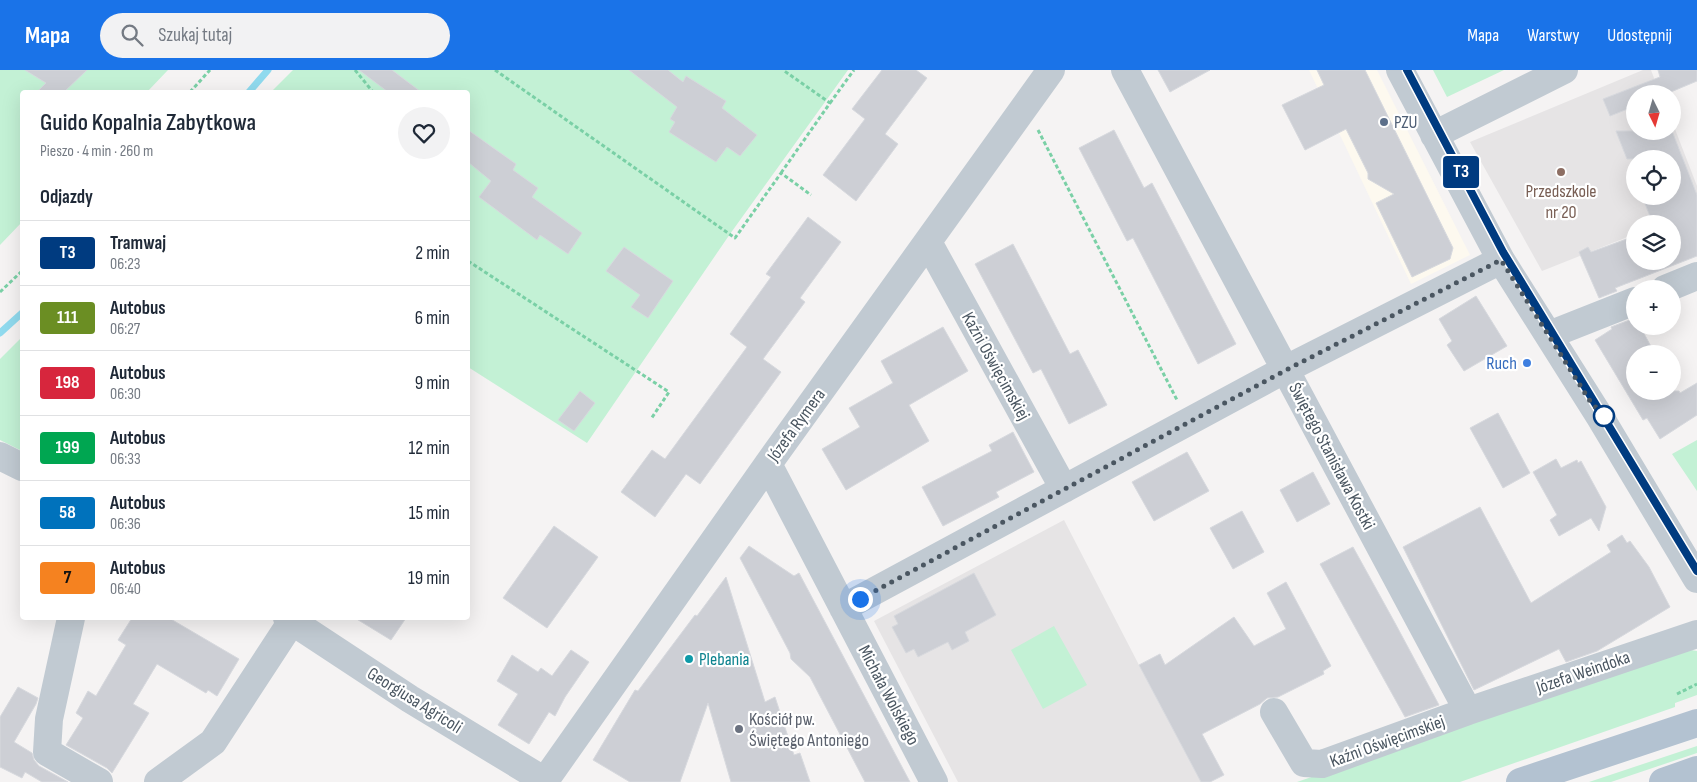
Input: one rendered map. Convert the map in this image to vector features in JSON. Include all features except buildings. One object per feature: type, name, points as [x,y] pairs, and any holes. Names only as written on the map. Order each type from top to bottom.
[{"type":"main road","points":[[1520,782],[1697,723]]},
{"type":"main road","points":[[1662,782],[1697,770]]},
{"type":"street","name":"Józefa Rymera","points":[[544,782],[768,464],[1051,70]]},
{"type":"street","name":"Świętego Stanisława Kostki","points":[[1125,70],[1468,711]]},
{"type":"street","points":[[1400,70],[1501,260],[1549,335],[1697,579]]},
{"type":"street","points":[[1434,135],[1564,70]]},
{"type":"street","name":"Kaźni Oświęcimskiej","points":[[928,242],[1064,489]]},
{"type":"street","points":[[843,608],[1286,370],[1501,260]]},
{"type":"street","points":[[1681,282],[1697,276]]},
{"type":"street","points":[[1549,335],[1626,304]]},
{"type":"street","points":[[0,456],[20,466]]},
{"type":"street","name":"Michała Wolskiego","points":[[768,464],[934,782]]},
{"type":"street","points":[[71,620],[49,719],[47,752],[99,782]]},
{"type":"street","points":[[158,782],[213,742],[289,620]]},
{"type":"street","name":"Georgiusa Agricoli","points":[[292,620],[410,698],[544,782]]},
{"type":"street","name":"Józefa Weindoka","points":[[1468,711],[1697,634]]},
{"type":"street","name":"Kaźni Oświęcimskiej","points":[[1274,712],[1304,763],[1322,764],[1468,711]]},
{"type":"path","points":[[192,90],[210,70]]},
{"type":"path","points":[[355,70],[371,90]]},
{"type":"path","points":[[495,70],[735,238],[854,70]]},
{"type":"path","points":[[783,70],[830,104]]},
{"type":"path","points":[[1026,105],[1189,422]]},
{"type":"path","points":[[781,173],[811,195]]},
{"type":"path","points":[[470,262],[669,392],[651,419]]},
{"type":"path","points":[[0,292],[20,273]]},
{"type":"path","points":[[1677,694],[1697,684]]},
{"type":"shaded area","points":[[1309,70],[1377,70],[1470,255],[1411,284]]},
{"type":"shaded area","name":"Przedszkole nr 20","points":[[1643,70],[1651,70],[1657,85],[1626,85],[1626,140],[1679,140],[1697,186],[1697,210],[1681,216],[1626,215],[1626,238],[1542,271],[1470,142]]},
{"type":"shaded area","points":[[1064,520],[1201,782],[958,782],[874,621]]},
{"type":"green space","points":[[0,70],[168,70],[149,90],[20,90],[20,224],[0,245]]},
{"type":"green space","points":[[293,70],[848,70],[730,234],[587,443],[470,368],[470,90],[273,90]]},
{"type":"green space","points":[[1433,70],[1504,70],[1447,97]]},
{"type":"green space","points":[[20,339],[20,450],[0,440],[0,359]]},
{"type":"green space","points":[[1697,440],[1697,491],[1672,454]]},
{"type":"green space","points":[[1054,626],[1087,685],[1043,709],[1011,650]]},
{"type":"green space","points":[[1685,649],[1697,651],[1697,695],[1675,703],[1675,707],[1460,782],[1297,782]]},
{"type":"green space","points":[[1697,746],[1697,753],[1611,782],[1589,782]]},
{"type":"waterway","points":[[251,90],[268,70]]},
{"type":"waterway","points":[[0,333],[20,315]]},
{"type":"tram line","points":[[1407,70],[1503,252],[1697,571]]},
{"type":"tram line","name":"T3","points":[[1407,70],[1503,252],[1697,571]]},
{"type":"place","name":"PZU","points":[[1384,122]]},
{"type":"place","name":"Przedszkole nr 20","points":[[1561,172]]},
{"type":"place","name":"Ruch","points":[[1527,363]]},
{"type":"place","name":"Plebania","points":[[689,659]]},
{"type":"place","name":"Kościół pw. Świętego Antoniego","points":[[739,729]]},
{"type":"route","points":[[860,599],[1286,370],[1501,260],[1590,401],[1604,416]]}]
